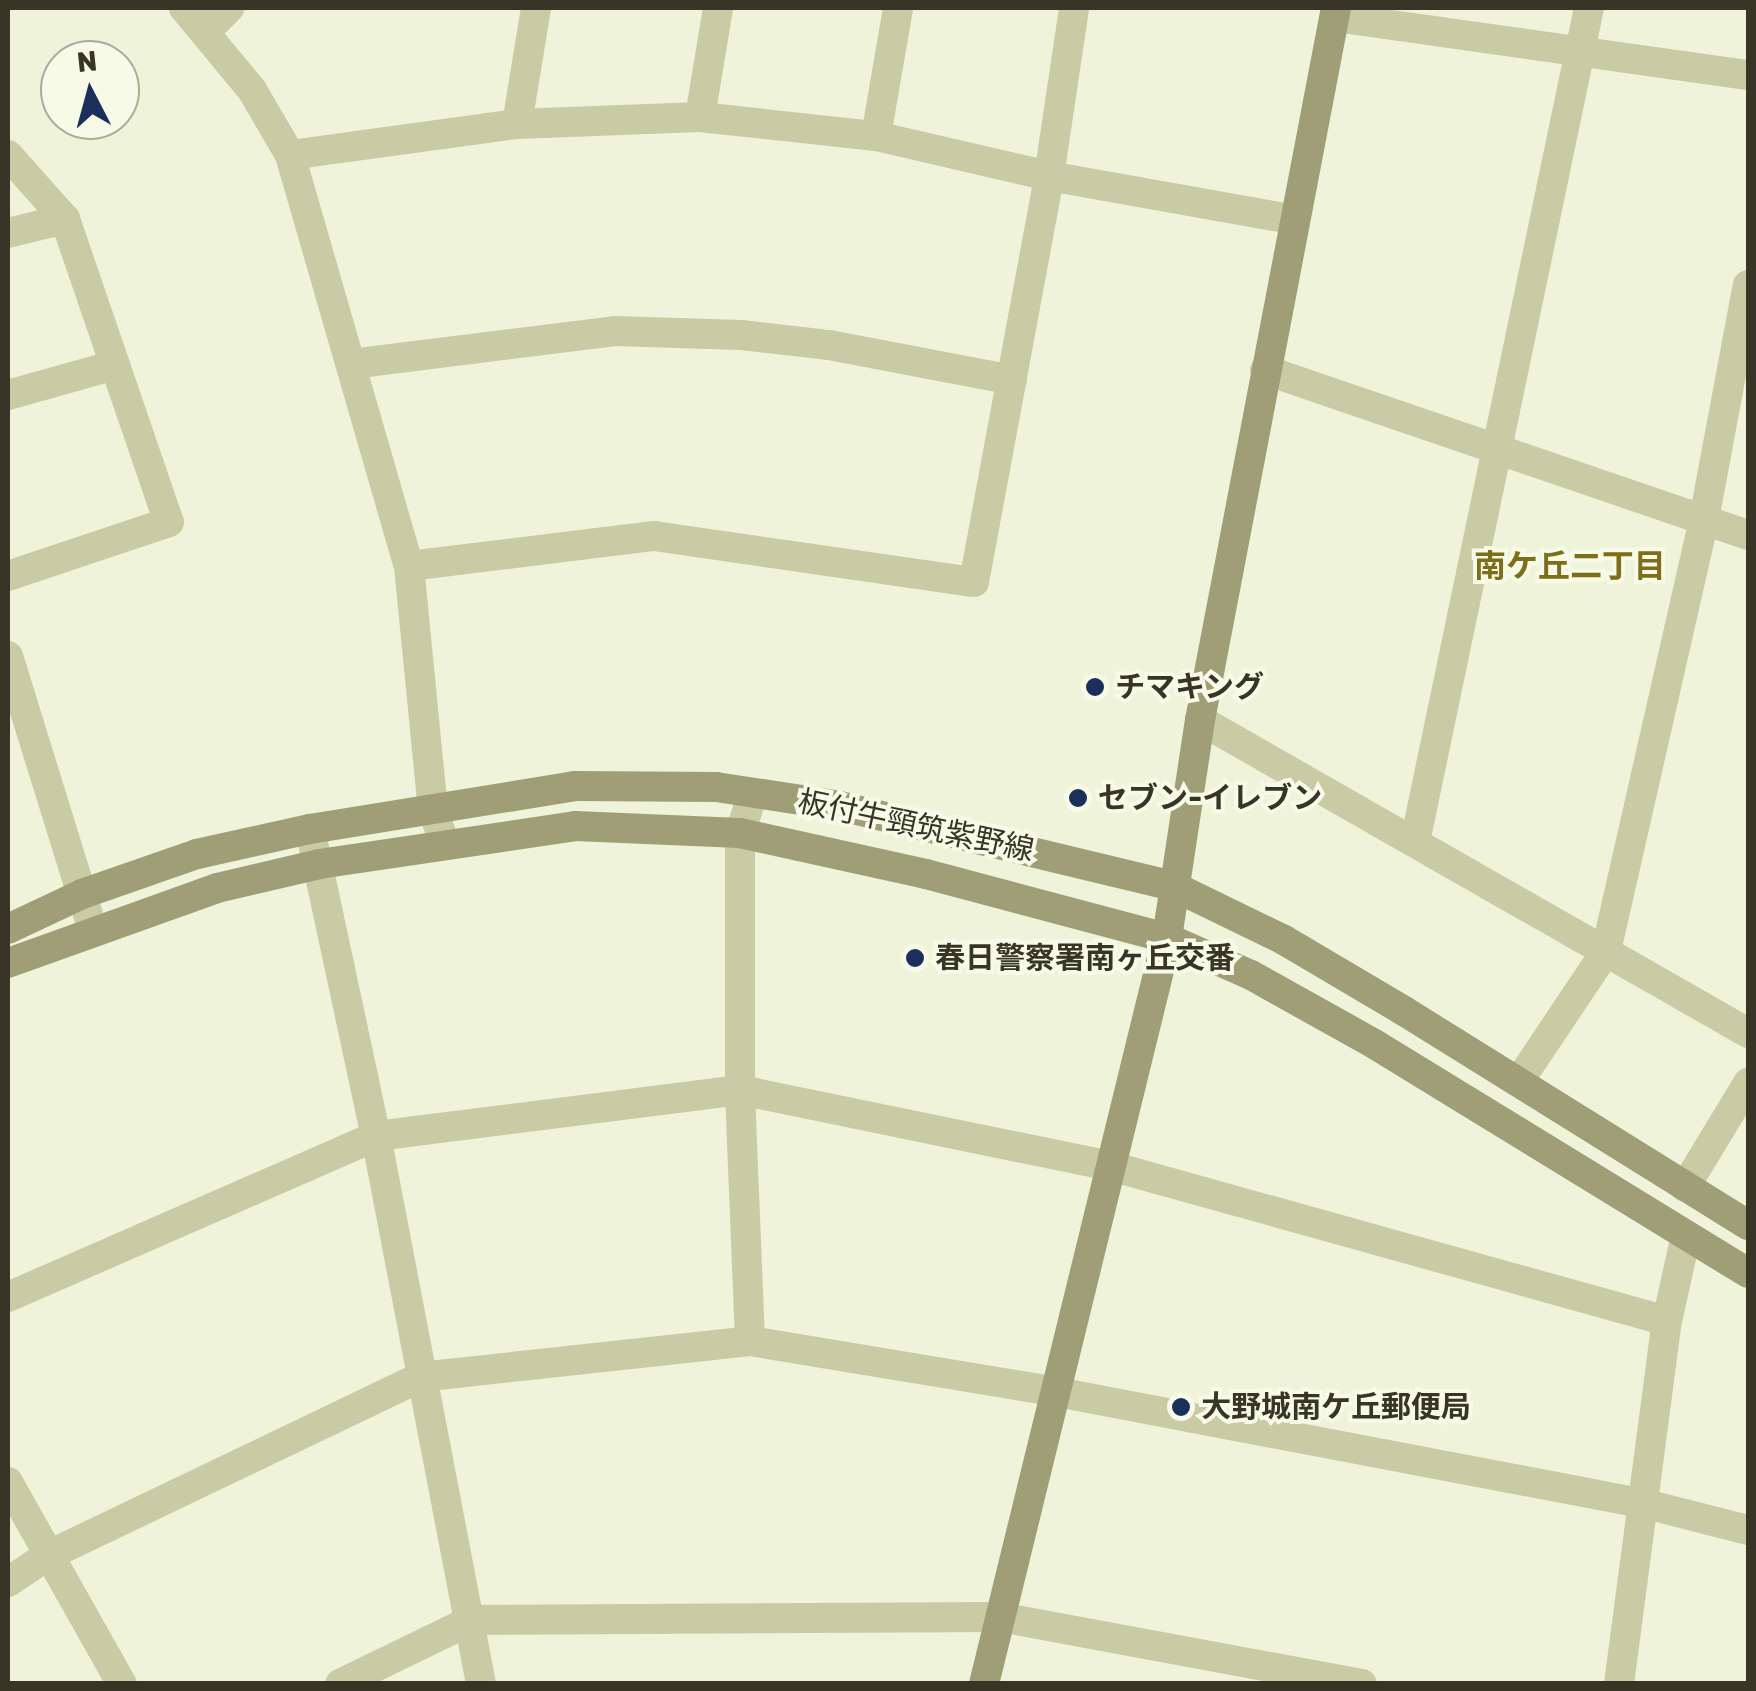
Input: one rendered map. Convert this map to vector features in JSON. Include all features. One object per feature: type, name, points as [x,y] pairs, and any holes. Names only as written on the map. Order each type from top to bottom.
[{"type":"main road","points":[[984,1684],[1168,938],[1200,720],[1335,12]]},
{"type":"main road","name":"板付牛頸筑紫野線","points":[[8,929],[82,894],[197,854],[310,829],[576,786],[716,787],[753,793],[930,826],[1173,886],[1284,940],[1520,1081],[1748,1226]]},
{"type":"main road","name":"板付牛頸筑紫野線","points":[[8,963],[217,888],[319,864],[575,826],[740,833],[926,874],[1168,938],[1251,975],[1376,1044],[1748,1273]]},
{"type":"street","points":[[184,8],[252,90],[290,155],[409,566],[433,810],[445,845]]},
{"type":"street","points":[[206,31],[229,8]]},
{"type":"street","points":[[517,124],[536,8]]},
{"type":"street","points":[[700,117],[718,8]]},
{"type":"street","points":[[876,136],[898,8]]},
{"type":"street","points":[[409,566],[654,536],[974,582],[1049,176],[1074,8]]},
{"type":"street","points":[[1415,842],[1589,8]]},
{"type":"street","points":[[1335,12],[1579,53],[1748,75]]},
{"type":"street","points":[[290,155],[517,124],[700,117],[876,136],[1049,176],[1295,220]]},
{"type":"street","points":[[8,155],[66,218],[170,522],[8,576]]},
{"type":"street","points":[[8,233],[66,218]]},
{"type":"street","points":[[1520,1081],[1606,951],[1704,519],[1748,285]]},
{"type":"street","points":[[351,364],[615,330],[742,335],[828,345],[1012,380]]},
{"type":"street","points":[[8,395],[115,365]]},
{"type":"street","points":[[1265,370],[1497,445],[1748,534]]},
{"type":"street","points":[[8,656],[93,930]]},
{"type":"street","points":[[1200,720],[1748,1033]]},
{"type":"street","points":[[750,1340],[740,1090],[740,833],[753,793]]},
{"type":"street","points":[[310,829],[376,1136],[420,1377],[472,1620],[481,1684]]},
{"type":"street","points":[[1685,1187],[1748,1083]]},
{"type":"street","points":[[8,1297],[376,1136],[740,1090],[1114,1167],[1667,1321]]},
{"type":"street","points":[[1619,1684],[1646,1504],[1667,1321],[1686,1235]]},
{"type":"street","points":[[8,1582],[47,1556],[420,1377],[750,1340],[1056,1392],[1646,1504],[1748,1530]]},
{"type":"street","points":[[8,1482],[122,1684]]},
{"type":"street","points":[[340,1684],[472,1620],[1000,1617],[1362,1684]]},
{"type":"place","name":"チマキング","points":[[1095,687]]},
{"type":"place","name":"セブン-イレブン","points":[[1078,798]]},
{"type":"place","name":"春日警察署南ヶ丘交番","points":[[915,958]]},
{"type":"place","name":"大野城南ケ丘郵便局","points":[[1181,1407]]},
{"type":"district","name":"南ケ丘二丁目","points":[[1570,566]]}]
